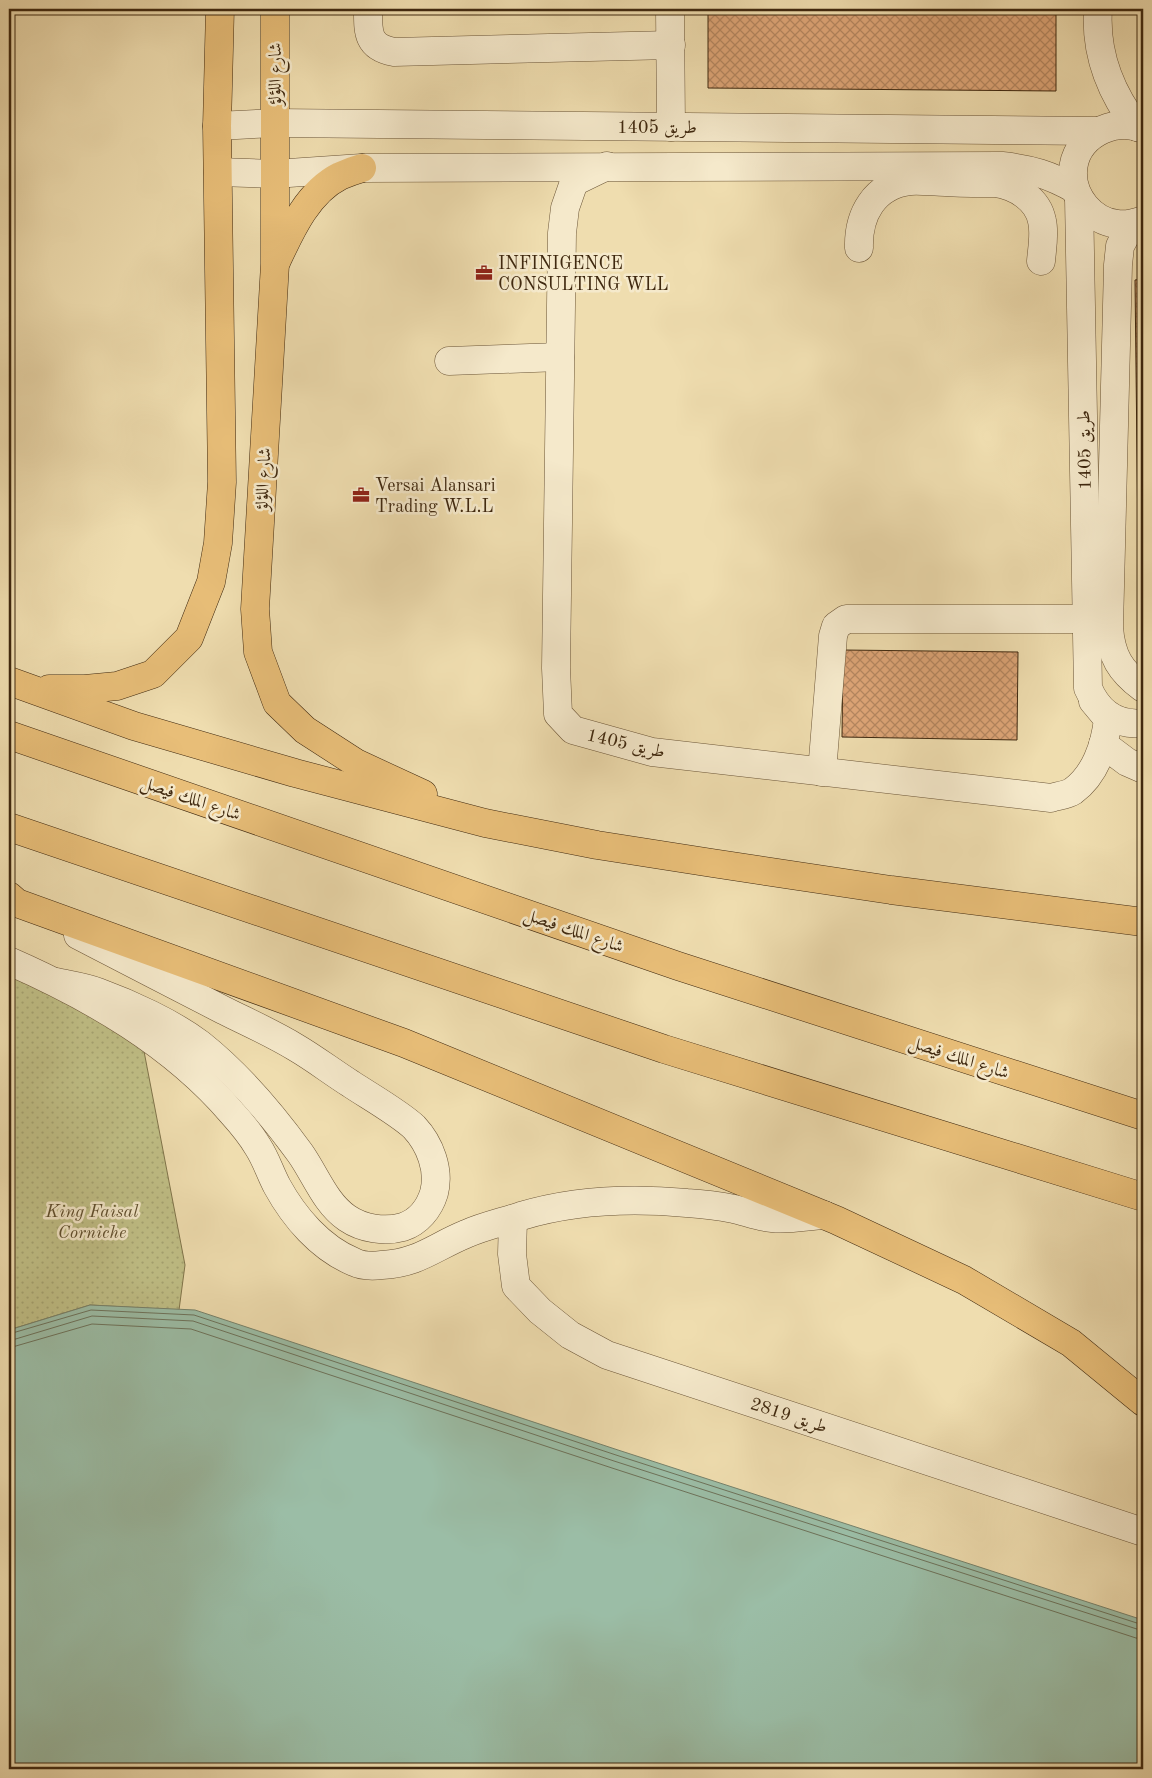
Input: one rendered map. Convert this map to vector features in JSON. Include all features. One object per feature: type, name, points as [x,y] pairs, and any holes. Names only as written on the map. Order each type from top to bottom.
[{"type":"main road","points":[[19,685],[85,689],[116,686],[153,674],[188,638],[211,582],[218,543],[222,482],[216,126],[220,9]]},
{"type":"main road","name":"شارع اللؤلؤ","points":[[275,9],[275,264],[256,609],[258,652],[277,703],[305,730],[356,763],[485,823]]},
{"type":"main road","points":[[275,264],[287,238],[310,200],[339,176],[362,168]]},
{"type":"main road","points":[[19,685],[134,726],[294,773],[485,823],[597,845],[712,864],[891,890],[1143,922]]},
{"type":"main road","name":"شارع الملك فيصل","points":[[9,735],[678,966],[1143,1116]]},
{"type":"main road","points":[[9,827],[664,1049],[1143,1197]]},
{"type":"main road","points":[[13,900],[404,1043],[824,1215],[964,1280],[1071,1343],[1143,1402]]},
{"type":"street","points":[[368,9],[368,33],[372,41],[386,50],[394,52],[671,45]]},
{"type":"street","points":[[670,9],[671,127]]},
{"type":"street","points":[[1098,9],[1099,45],[1106,74],[1124,110],[1140,128]]},
{"type":"street","name":"طريق 1405","points":[[216,126],[275,123],[1098,131],[1111,126],[1124,125],[1140,128]]},
{"type":"street","points":[[1098,131],[1086,141],[1077,156],[1073,172],[1077,193],[1088,210],[1101,220],[1116,224],[1137,222]]},
{"type":"street","name":"طريق 1405","points":[[218,172],[274,174],[362,168],[607,166],[949,174],[1020,168],[1054,177],[1077,193],[1087,674],[1088,688],[1093,701],[1108,720],[1098,758],[1088,775],[1072,792],[1051,798],[652,752],[573,730],[558,714],[556,668],[562,233],[565,208],[574,182],[607,166]]},
{"type":"street","points":[[859,248],[859,232],[862,217],[870,203],[881,192],[894,185],[949,174],[1006,184],[1026,195],[1036,207],[1043,222],[1042,261]]},
{"type":"street","name":"طريق 1405","points":[[1137,222],[1120,246],[1118,265],[1109,627],[1110,642],[1114,656],[1131,679],[1143,688]]},
{"type":"street","points":[[449,361],[560,357]]},
{"type":"street","points":[[822,772],[833,636],[836,626],[846,619],[1087,618]]},
{"type":"street","points":[[1093,701],[1102,711],[1114,719],[1126,724],[1143,723]]},
{"type":"street","points":[[1103,744],[1127,762],[1143,769]]},
{"type":"street","points":[[13,900],[294,1047],[413,1126],[426,1144],[434,1162],[435,1188],[432,1200],[426,1211],[416,1220],[404,1226],[390,1229],[375,1229],[348,1219],[329,1200],[305,1160],[259,1100],[230,1070],[198,1043],[138,1009],[96,992],[56,982]]},
{"type":"street","points":[[9,961],[56,982],[152,1040],[181,1062],[209,1087],[234,1114],[259,1148],[280,1191],[302,1222],[336,1252],[356,1263],[376,1266],[414,1260],[466,1233],[554,1209],[599,1202],[645,1200],[696,1204],[730,1208],[772,1218],[824,1215]]},
{"type":"street","name":"طريق 2819","points":[[513,1219],[512,1254],[516,1286],[540,1312],[570,1334],[607,1355],[1143,1532]]},
{"type":"green space","name":"King Faisal Corniche","points":[[9,961],[138,1020],[185,1265],[179,1310],[90,1305],[9,1330]]},
{"type":"water","points":[[90,1305],[195,1310],[618,1450],[1143,1620],[1143,1769],[9,1769],[9,1330]]},
{"type":"building","points":[[708,9],[1056,9],[1056,91],[708,88]]},
{"type":"building","points":[[1143,279],[1143,628],[1139,628],[1135,280]]},
{"type":"building","points":[[843,650],[1018,652],[1017,740],[842,737]]},
{"type":"place","name":"INFINIGENCE CONSULTING WLL","points":[[484,273]]},
{"type":"place","name":"Versai Alansari Trading W.L.L","points":[[361,495]]}]
